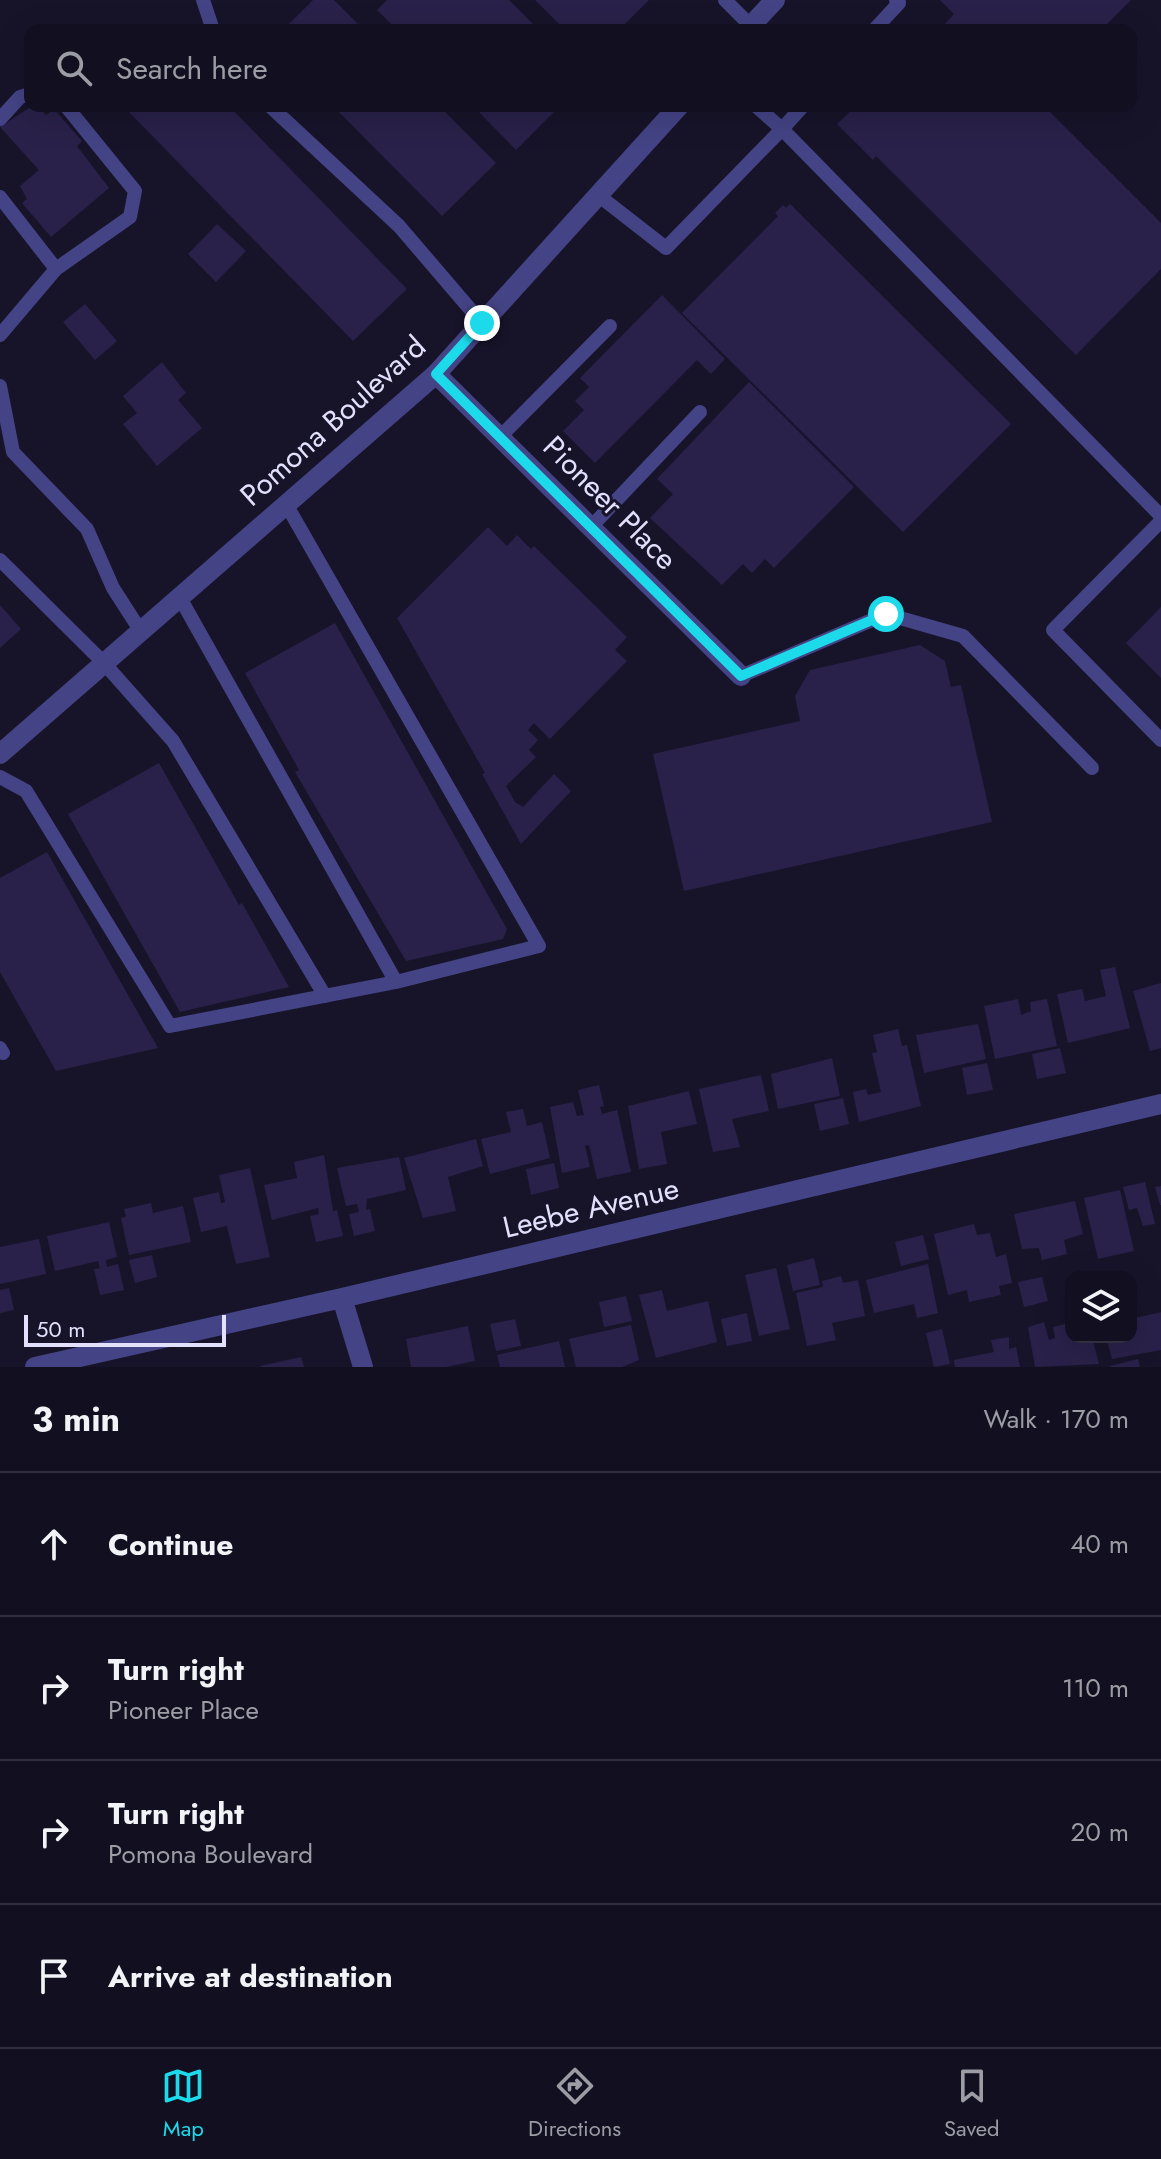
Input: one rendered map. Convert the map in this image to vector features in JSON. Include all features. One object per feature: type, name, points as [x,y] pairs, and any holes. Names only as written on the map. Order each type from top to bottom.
[{"type":"street","points":[[753,24],[775,0]]},
{"type":"street","name":"Pomona Boulevard","points":[[0,754],[436,374],[674,112]]},
{"type":"street","name":"Pioneer Place","points":[[436,374],[741,676]]},
{"type":"street","name":"Leebe Avenue","points":[[35,1367],[342,1298],[1161,1104]]},
{"type":"street","points":[[342,1298],[363,1367]]},
{"type":"lane","points":[[203,0],[211,24]]},
{"type":"lane","points":[[725,0],[746,24]]},
{"type":"lane","points":[[880,24],[899,3],[896,0]]},
{"type":"lane","points":[[0,119],[24,96]]},
{"type":"lane","points":[[0,335],[56,269],[130,217],[135,191],[71,112]]},
{"type":"lane","points":[[276,112],[399,226],[482,323]]},
{"type":"lane","points":[[763,112],[1161,519],[1053,630],[1161,740]]},
{"type":"lane","points":[[598,195],[666,248],[798,112]]},
{"type":"lane","points":[[0,197],[56,269]]},
{"type":"lane","points":[[500,437],[610,326]]},
{"type":"lane","points":[[0,386],[13,452],[87,529],[113,588],[140,630]]},
{"type":"lane","points":[[591,527],[700,412]]},
{"type":"lane","points":[[0,777],[26,791],[170,1026],[396,982],[539,946],[286,504]]},
{"type":"lane","points":[[0,560],[103,662],[173,741],[325,996]]},
{"type":"lane","points":[[179,596],[396,982]]},
{"type":"lane","points":[[741,676],[886,614],[963,636],[1092,768]]},
{"type":"building","points":[[313,0],[334,0],[358,24],[289,24]]},
{"type":"building","points":[[387,0],[509,0],[533,24],[391,24],[377,10]]},
{"type":"building","points":[[535,0],[649,0],[625,24],[559,24]]},
{"type":"building","points":[[940,0],[1131,0],[1107,24],[945,24],[954,14]]},
{"type":"building","points":[[24,111],[43,112],[46,115],[57,112],[82,141],[77,146],[109,188],[51,237],[22,203],[27,199],[20,186],[39,170],[0,127]]},
{"type":"building","points":[[129,112],[235,112],[407,289],[353,341]]},
{"type":"building","points":[[339,112],[445,112],[496,163],[442,216]]},
{"type":"building","points":[[479,112],[554,112],[516,150]]},
{"type":"building","points":[[850,112],[1050,112],[1161,223],[1161,269],[1076,355],[876,156],[873,160],[837,124]]},
{"type":"building","points":[[790,204],[1011,424],[903,532],[682,313],[778,216],[775,213],[783,205],[786,208]]},
{"type":"building","points":[[217,224],[246,251],[216,282],[188,254]]},
{"type":"building","points":[[662,295],[725,359],[711,374],[697,360],[595,463],[563,431],[584,410],[575,401],[589,387],[580,378]]},
{"type":"building","points":[[85,304],[117,341],[95,360],[63,322]]},
{"type":"building","points":[[162,362],[186,393],[178,400],[202,428],[157,466],[123,424],[137,413],[123,396]]},
{"type":"building","points":[[749,382],[854,487],[774,568],[765,559],[752,573],[743,564],[722,585],[650,518],[673,494],[657,479]]},
{"type":"building","points":[[488,527],[507,546],[517,535],[531,549],[534,546],[627,637],[615,650],[627,661],[550,739],[534,723],[528,730],[538,740],[529,750],[536,757],[506,786],[515,802],[523,807],[554,774],[571,791],[521,844],[482,774],[485,773],[397,618]]},
{"type":"building","points":[[0,605],[21,629],[0,648]]},
{"type":"building","points":[[1161,607],[1161,678],[1126,643]]},
{"type":"building","points":[[335,623],[507,929],[503,939],[406,961],[295,772],[299,770],[245,673]]},
{"type":"building","points":[[920,645],[945,661],[951,687],[961,685],[992,822],[684,891],[653,754],[800,721],[795,696],[810,670]]},
{"type":"building","points":[[159,763],[289,987],[180,1012],[68,814]]},
{"type":"building","points":[[47,852],[158,1048],[56,1071],[0,972],[0,878]]},
{"type":"building","points":[[1115,967],[1130,1028],[1068,1043],[1057,994],[1082,989],[1085,1001],[1106,996],[1100,970]]},
{"type":"building","points":[[1161,983],[1161,1048],[1150,1051],[1133,991]]},
{"type":"building","points":[[1018,999],[1021,1015],[1031,1011],[1030,1002],[1047,999],[1057,1046],[995,1059],[984,1006]]},
{"type":"building","points":[[978,1024],[986,1059],[924,1073],[916,1035]]},
{"type":"building","points":[[898,1029],[902,1046],[907,1045],[921,1106],[859,1122],[853,1092],[866,1089],[868,1095],[881,1092],[872,1053],[877,1052],[873,1035]]},
{"type":"building","points":[[1060,1048],[1066,1073],[1037,1079],[1032,1054]]},
{"type":"building","points":[[832,1058],[840,1096],[778,1109],[771,1074]]},
{"type":"building","points":[[987,1063],[993,1090],[967,1095],[962,1068]]},
{"type":"building","points":[[761,1075],[769,1111],[732,1119],[740,1147],[713,1152],[699,1089]]},
{"type":"building","points":[[599,1085],[604,1106],[600,1107],[602,1114],[617,1110],[631,1172],[597,1179],[589,1145],[585,1146],[590,1167],[562,1173],[550,1107],[573,1102],[577,1116],[584,1115],[578,1090]]},
{"type":"building","points":[[689,1091],[697,1124],[661,1132],[667,1164],[639,1169],[628,1106]]},
{"type":"building","points":[[843,1098],[849,1124],[820,1131],[814,1104]]},
{"type":"building","points":[[523,1109],[527,1126],[542,1122],[550,1158],[490,1174],[481,1139],[511,1132],[506,1112]]},
{"type":"building","points":[[476,1139],[483,1166],[448,1177],[456,1211],[423,1218],[404,1158]]},
{"type":"building","points":[[324,1155],[333,1211],[337,1210],[343,1236],[316,1242],[310,1216],[319,1214],[318,1208],[272,1220],[264,1185],[297,1178],[294,1162]]},
{"type":"building","points":[[399,1157],[406,1190],[367,1199],[366,1210],[370,1209],[375,1231],[354,1236],[349,1214],[359,1212],[357,1204],[346,1206],[337,1168]]},
{"type":"building","points":[[554,1163],[559,1188],[531,1195],[526,1169]]},
{"type":"building","points":[[250,1168],[270,1257],[236,1264],[227,1226],[201,1232],[193,1198],[219,1192],[221,1203],[225,1202],[219,1175]]},
{"type":"building","points":[[1145,1182],[1155,1224],[1143,1226],[1137,1208],[1129,1210],[1123,1187]]},
{"type":"building","points":[[1161,1186],[1161,1205],[1160,1205],[1155,1187]]},
{"type":"building","points":[[1120,1190],[1134,1251],[1098,1259],[1084,1198]]},
{"type":"building","points":[[1075,1201],[1083,1234],[1064,1240],[1067,1254],[1042,1260],[1039,1248],[1022,1249],[1014,1214]]},
{"type":"building","points":[[151,1203],[153,1213],[183,1206],[191,1242],[129,1255],[121,1218],[126,1217],[124,1209]]},
{"type":"building","points":[[109,1222],[117,1257],[106,1260],[107,1267],[118,1264],[124,1290],[100,1295],[94,1269],[100,1268],[98,1261],[55,1271],[47,1236]]},
{"type":"building","points":[[974,1224],[977,1235],[990,1233],[996,1257],[1006,1254],[1012,1283],[999,1286],[1001,1295],[969,1302],[967,1290],[948,1295],[934,1234]]},
{"type":"building","points":[[923,1235],[929,1259],[901,1266],[895,1242]]},
{"type":"building","points":[[39,1239],[46,1274],[0,1284],[0,1247]]},
{"type":"building","points":[[152,1255],[157,1277],[135,1283],[129,1260]]},
{"type":"building","points":[[814,1258],[820,1285],[793,1291],[787,1265]]},
{"type":"building","points":[[928,1264],[938,1313],[917,1318],[914,1304],[874,1313],[866,1280]]},
{"type":"building","points":[[776,1268],[790,1329],[759,1336],[745,1275]]},
{"type":"building","points":[[841,1276],[843,1283],[858,1280],[865,1316],[832,1323],[836,1340],[807,1346],[796,1293],[823,1287],[822,1281]]},
{"type":"building","points":[[1042,1277],[1048,1301],[1024,1307],[1018,1282]]},
{"type":"building","points":[[9,1288],[14,1310],[0,1313],[0,1290]]},
{"type":"building","points":[[662,1290],[667,1311],[708,1301],[717,1342],[656,1358],[639,1295]]},
{"type":"building","points":[[626,1296],[632,1321],[604,1327],[599,1302]]},
{"type":"building","points":[[1161,1312],[1161,1350],[1112,1359],[1108,1343],[1137,1343],[1137,1318]]},
{"type":"building","points":[[747,1313],[752,1341],[727,1346],[721,1319]]},
{"type":"building","points":[[515,1319],[521,1346],[496,1351],[490,1324]]},
{"type":"building","points":[[1044,1322],[1049,1340],[1055,1338],[1053,1327],[1065,1324],[1065,1343],[1094,1343],[1099,1364],[1035,1367],[1028,1327]]},
{"type":"building","points":[[631,1325],[639,1360],[622,1367],[576,1367],[569,1339]]},
{"type":"building","points":[[468,1326],[475,1361],[446,1367],[411,1367],[406,1339]]},
{"type":"building","points":[[942,1329],[950,1364],[934,1367],[926,1333]]},
{"type":"building","points":[[1009,1337],[1009,1349],[1016,1347],[1020,1367],[955,1367],[954,1360],[994,1352],[991,1340]]},
{"type":"building","points":[[559,1341],[565,1367],[500,1367],[497,1355]]},
{"type":"building","points":[[301,1357],[304,1367],[260,1366]]},
{"type":"building","points":[[1138,1359],[1140,1367],[1110,1367],[1110,1366]]},
{"type":"route","points":[[482,323],[436,374],[741,676],[886,614]]}]
